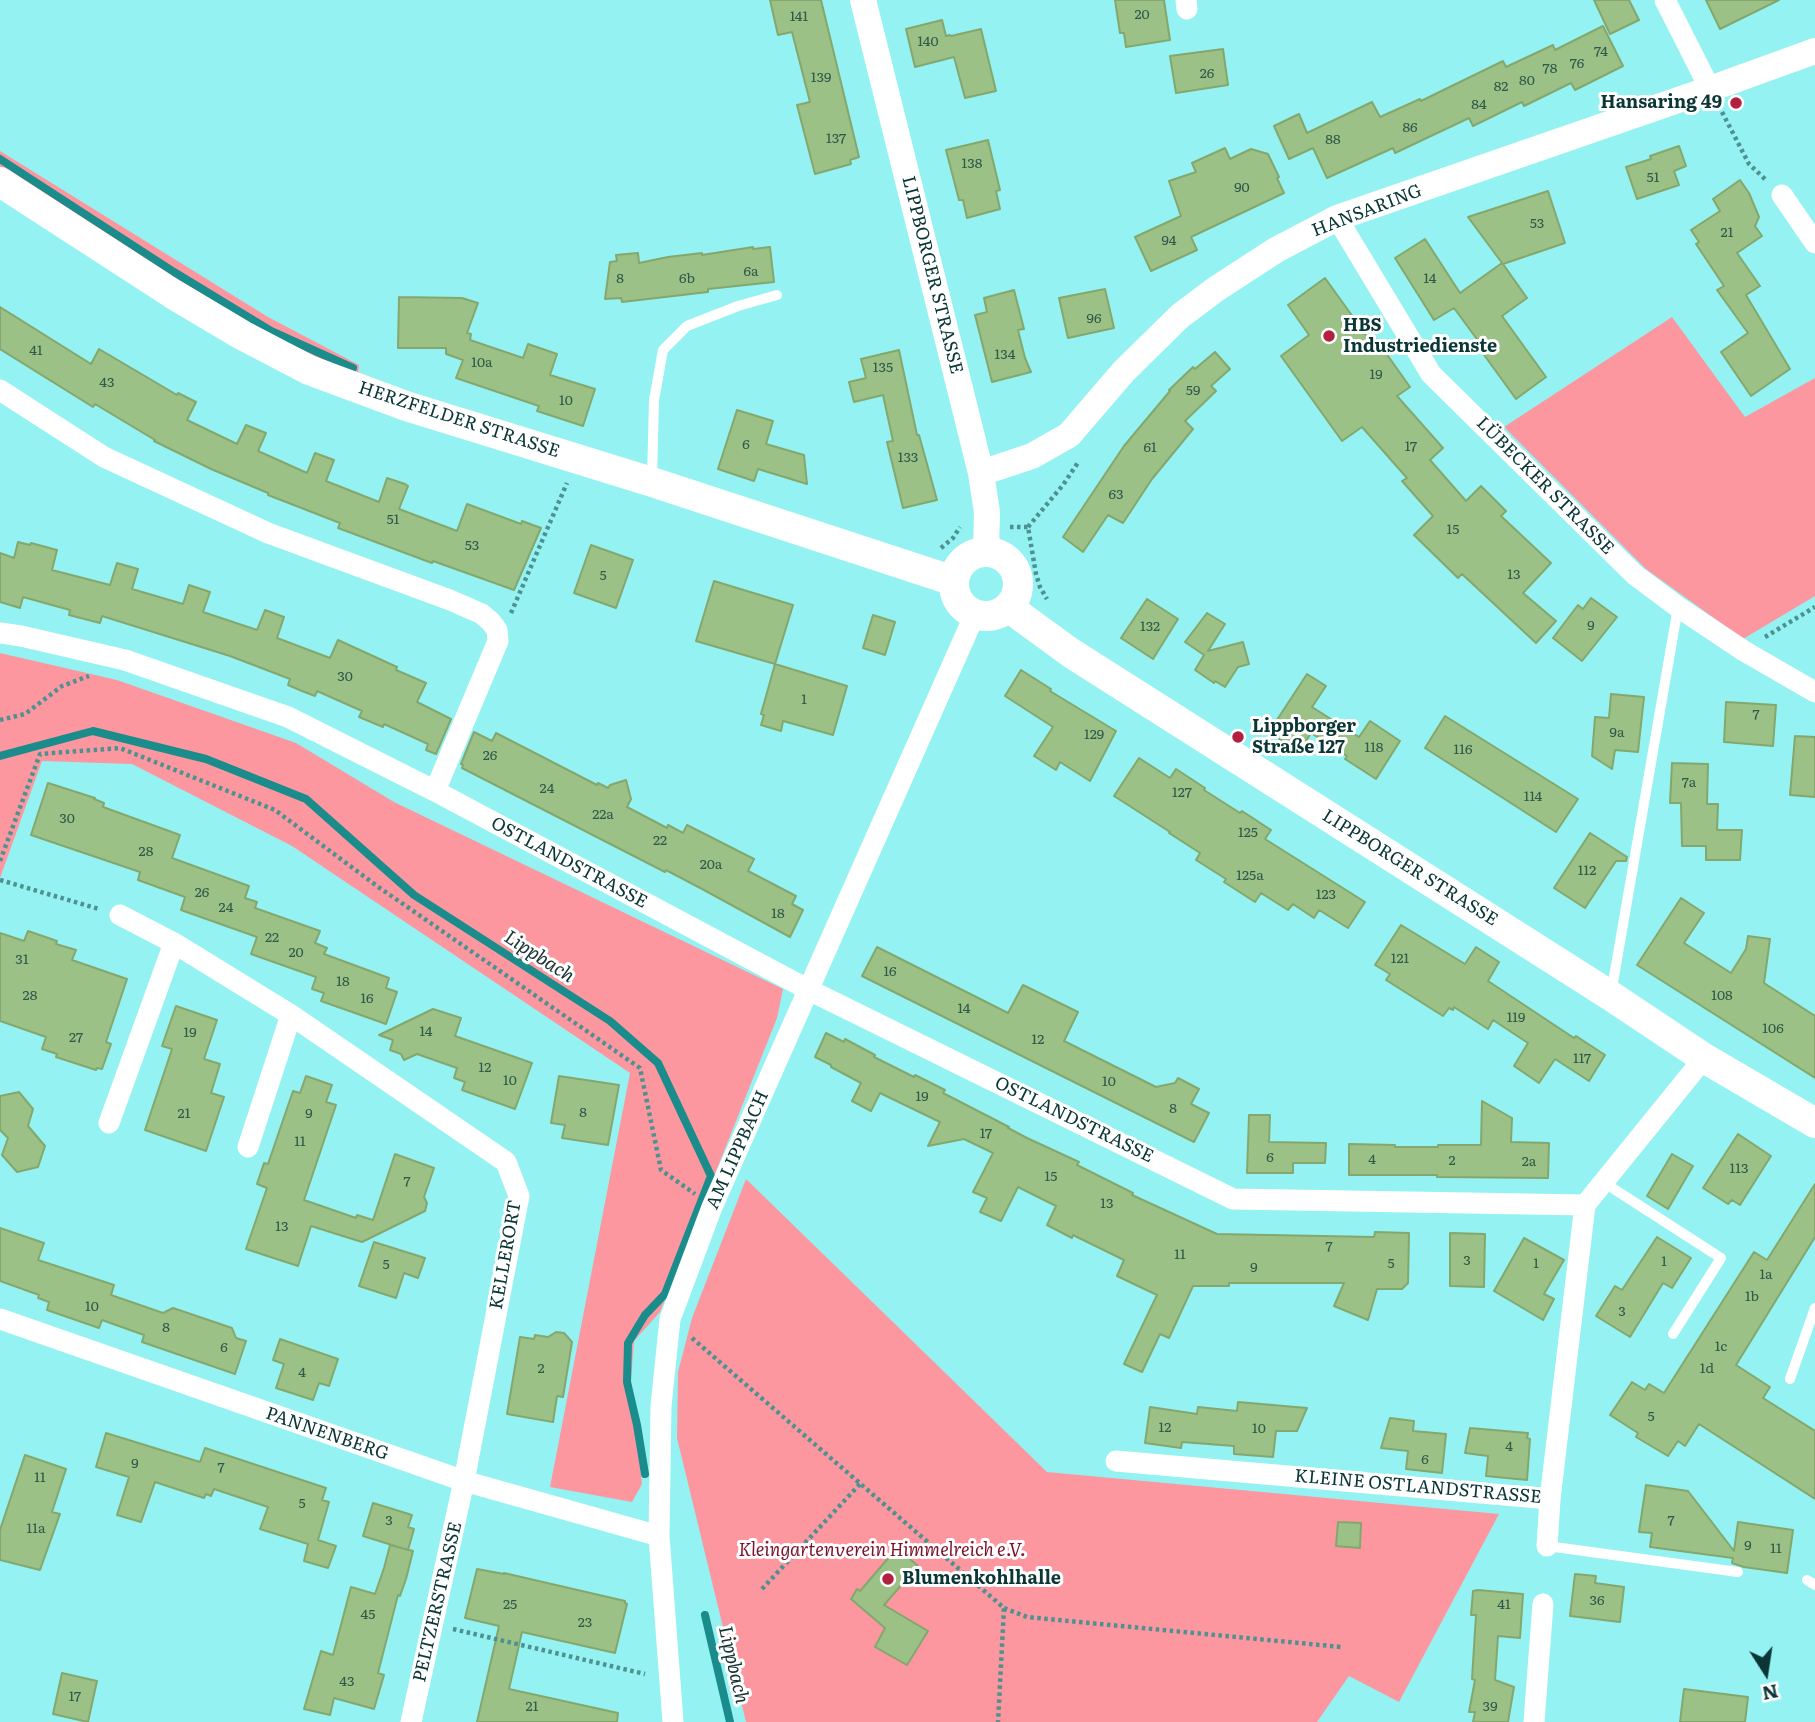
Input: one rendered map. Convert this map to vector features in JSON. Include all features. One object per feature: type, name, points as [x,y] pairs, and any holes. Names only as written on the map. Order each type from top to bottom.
[{"type":"main road","name":"HERZFELDER STRASSE","points":[[0,182],[173,294],[242,335],[309,370],[406,406],[574,457],[954,581]]},
{"type":"main road","points":[[979,532],[997,554],[1013,567],[1017,577],[1014,598],[1019,615],[975,614],[966,609],[954,591],[956,572],[968,557],[977,553],[979,532]]},
{"type":"main road","name":"LIPPBORGER STRASSE","points":[[1019,615],[1071,653],[1611,996],[1704,1058],[1815,1123]]},
{"type":"street","name":"LIPPBORGER STRASSE","points":[[863,0],[981,473],[979,532]]},
{"type":"street","points":[[1665,0],[1710,89]]},
{"type":"street","name":"HANSARING","points":[[981,473],[1032,456],[1069,435],[1124,371],[1180,316],[1276,250],[1337,218],[1815,51]]},
{"type":"street","points":[[1782,195],[1815,243]]},
{"type":"street","name":"LÜBECKER STRASSE","points":[[1337,218],[1431,374],[1635,575],[1744,651],[1815,692]]},
{"type":"street","points":[[0,390],[104,457],[268,533],[450,600],[482,614],[491,622],[498,630],[495,653],[435,791]]},
{"type":"street","name":"AM LIPPBACH","points":[[673,1722],[659,1536],[661,1406],[670,1319],[712,1207],[975,614]]},
{"type":"street","name":"OSTLANDSTRASSE","points":[[0,633],[125,660],[288,717],[435,791],[809,990],[1233,1199],[1585,1205]]},
{"type":"street","name":"KELLERORT","points":[[120,915],[174,943],[291,1016],[506,1162],[519,1196],[464,1481]]},
{"type":"street","points":[[109,1123],[174,943]]},
{"type":"street","points":[[248,1147],[291,1016]]},
{"type":"street","points":[[1585,1205],[1704,1058]]},
{"type":"street","name":"KLEINE OSTLANDSTRASSE","points":[[1116,1461],[1550,1499],[1585,1205]]},
{"type":"street","name":"PANNENBERG","points":[[0,1319],[464,1481],[659,1536]]},
{"type":"street","name":"PELTZERSTRASSE","points":[[411,1722],[464,1481]]},
{"type":"street","points":[[1547,1546],[1550,1499]]},
{"type":"street","points":[[1534,1722],[1543,1604]]},
{"type":"lane","points":[[652,482],[654,400],[663,350],[687,326],[738,306],[777,295]]},
{"type":"lane","points":[[1611,996],[1678,607]]},
{"type":"lane","points":[[1603,1182],[1721,1258],[1673,1334]]},
{"type":"lane","points":[[1790,1380],[1815,1308]]},
{"type":"lane","points":[[1547,1546],[1738,1572]]},
{"type":"path","points":[[1710,89],[1749,164],[1782,195]]},
{"type":"path","points":[[939,550],[953,538],[960,527],[979,532],[1028,527],[1063,485],[1083,454]]},
{"type":"path","points":[[498,630],[512,613],[565,487],[574,457]]},
{"type":"path","points":[[1019,615],[1048,601],[1035,574],[1028,527]]},
{"type":"path","points":[[1744,651],[1815,607]]},
{"type":"path","points":[[0,720],[25,714],[62,686],[125,660]]},
{"type":"path","points":[[0,861],[40,754],[120,748],[275,810],[377,886],[640,1068],[660,1170],[696,1195]]},
{"type":"path","points":[[0,880],[120,915]]},
{"type":"path","points":[[670,1319],[1004,1608],[1027,1617],[1341,1647]]},
{"type":"path","points":[[762,1589],[860,1484]]},
{"type":"path","points":[[998,1722],[1004,1608]]},
{"type":"path","points":[[433,1624],[670,1679]]},
{"type":"green space","points":[[0,151],[268,317],[359,365],[358,378],[236,317],[0,168]]},
{"type":"green space","points":[[1672,317],[1745,417],[1815,378],[1815,596],[1743,639],[1646,569],[1504,427]]},
{"type":"green space","points":[[0,653],[117,680],[296,743],[394,802],[783,989],[777,1018],[660,1312],[634,1341],[631,1380],[642,1484],[632,1502],[550,1487],[630,1073],[292,846],[132,764],[42,761],[0,878]]},
{"type":"green space","name":"Kleingartenverein Himmelreich e.V.","points":[[746,1179],[1047,1472],[1499,1514],[1399,1702],[1349,1676],[1317,1722],[746,1722],[677,1438],[678,1372],[692,1318]]},
{"type":"building","points":[[770,0],[821,0],[859,157],[850,160],[851,164],[815,174],[797,105],[810,102],[792,32],[778,35]]},
{"type":"building","points":[[1115,0],[1164,0],[1170,40],[1126,47],[1124,33],[1120,33]]},
{"type":"building","points":[[1594,0],[1629,0],[1639,20],[1610,34]]},
{"type":"building","points":[[1706,0],[1779,0],[1720,29]]},
{"type":"building","points":[[942,20],[946,36],[981,29],[996,91],[965,98],[954,57],[915,67],[906,29]]},
{"type":"building","points":[[1603,26],[1623,66],[1575,90],[1571,83],[1524,106],[1522,102],[1473,126],[1469,118],[1395,153],[1393,148],[1327,178],[1313,148],[1289,159],[1274,126],[1299,114],[1307,133],[1372,102],[1380,117],[1420,99],[1421,101],[1503,61],[1506,67],[1553,45],[1555,50]]},
{"type":"building","points":[[1223,49],[1228,85],[1176,93],[1170,56]]},
{"type":"building","points":[[988,140],[1000,190],[996,191],[1000,209],[967,218],[963,200],[959,200],[946,150]]},
{"type":"building","points":[[1679,146],[1686,166],[1674,171],[1679,185],[1637,199],[1626,167]]},
{"type":"building","points":[[1225,148],[1230,159],[1251,149],[1268,154],[1284,193],[1191,237],[1197,250],[1151,271],[1135,237],[1181,216],[1169,181],[1196,172],[1192,163]]},
{"type":"building","points":[[1740,180],[1759,217],[1755,226],[1762,236],[1737,253],[1760,286],[1746,295],[1790,369],[1751,396],[1721,352],[1748,333],[1717,290],[1724,286],[1696,244],[1699,242],[1691,230],[1720,211],[1713,199]]},
{"type":"building","points":[[1548,191],[1565,243],[1503,264],[1527,298],[1502,316],[1546,377],[1516,399],[1454,308],[1434,320],[1395,258],[1425,239],[1460,293],[1502,263],[1468,217]]},
{"type":"building","points":[[770,247],[774,282],[622,302],[621,298],[605,299],[610,262],[617,261],[616,255],[638,253],[639,263]]},
{"type":"building","points":[[1325,278],[1371,342],[1376,339],[1410,387],[1397,396],[1443,448],[1430,460],[1466,501],[1481,486],[1506,511],[1501,516],[1551,563],[1523,593],[1556,621],[1536,643],[1462,574],[1458,578],[1414,535],[1433,516],[1402,481],[1407,478],[1362,427],[1342,441],[1281,356],[1309,335],[1288,305]]},
{"type":"building","points":[[1105,289],[1114,328],[1068,338],[1059,298]]},
{"type":"building","points":[[1014,290],[1024,329],[1018,330],[1031,372],[992,382],[975,315],[987,312],[984,298]]},
{"type":"building","points":[[399,297],[462,298],[478,303],[467,333],[471,334],[470,340],[523,358],[528,344],[557,354],[550,375],[595,389],[583,426],[537,411],[539,406],[456,378],[463,360],[446,354],[446,348],[398,348]]},
{"type":"building","points":[[0,307],[91,364],[99,349],[177,395],[178,393],[196,402],[187,420],[237,444],[246,425],[266,433],[258,451],[307,473],[315,453],[334,460],[326,481],[379,502],[387,478],[405,484],[408,486],[399,509],[457,531],[467,504],[521,524],[522,521],[541,528],[514,590],[338,528],[340,523],[268,495],[154,441],[0,349]]},
{"type":"building","points":[[899,350],[917,435],[937,500],[903,508],[887,442],[893,441],[883,395],[854,402],[849,382],[866,378],[861,359]]},
{"type":"building","points":[[1215,352],[1230,369],[1211,386],[1216,391],[1185,421],[1193,429],[1152,479],[1123,523],[1108,515],[1083,552],[1063,537],[1124,446],[1169,390],[1193,367],[1195,369]]},
{"type":"building","points":[[737,410],[773,421],[766,444],[804,455],[807,484],[758,469],[754,481],[718,469]]},
{"type":"building","points":[[18,542],[57,550],[52,570],[110,585],[117,563],[138,569],[132,589],[183,604],[189,585],[210,592],[203,612],[257,630],[265,610],[284,617],[277,638],[330,658],[338,640],[397,667],[396,670],[426,683],[417,702],[451,719],[436,754],[426,750],[428,744],[384,724],[383,727],[359,717],[362,711],[317,691],[315,696],[302,691],[288,685],[290,679],[230,656],[102,616],[100,623],[69,615],[70,610],[23,597],[20,608],[0,602],[0,553],[14,558]]},
{"type":"building","points":[[591,545],[633,560],[616,608],[574,593]]},
{"type":"building","points":[[714,581],[793,605],[775,664],[696,641]]},
{"type":"building","points":[[1591,598],[1617,617],[1582,661],[1553,638],[1578,605],[1583,609]]},
{"type":"building","points":[[1147,599],[1178,619],[1153,659],[1121,638]]},
{"type":"building","points":[[1207,613],[1225,624],[1208,651],[1243,642],[1249,664],[1238,667],[1225,687],[1195,670],[1204,655],[1185,642]]},
{"type":"building","points":[[873,615],[895,622],[885,655],[863,648]]},
{"type":"building","points":[[775,664],[847,686],[833,735],[783,721],[781,731],[761,725],[764,715],[761,714]]},
{"type":"building","points":[[1021,670],[1116,731],[1090,781],[1060,762],[1056,770],[1034,756],[1053,727],[1005,696]]},
{"type":"building","points":[[1307,674],[1326,686],[1312,707],[1359,737],[1370,721],[1400,741],[1376,779],[1311,733],[1299,752],[1269,732]]},
{"type":"building","points":[[1611,694],[1644,697],[1638,752],[1615,750],[1612,769],[1592,756],[1595,717],[1609,718]]},
{"type":"building","points":[[1726,702],[1776,705],[1773,746],[1724,742]]},
{"type":"building","points":[[1445,716],[1578,799],[1556,832],[1425,748]]},
{"type":"building","points":[[474,732],[492,741],[496,733],[597,785],[598,783],[608,788],[626,780],[631,799],[627,807],[667,828],[668,825],[683,833],[687,825],[754,859],[748,871],[796,896],[792,904],[803,910],[790,937],[666,870],[665,872],[462,768],[461,764]]},
{"type":"building","points":[[1795,736],[1815,737],[1815,797],[1790,795]]},
{"type":"building","points":[[1139,758],[1170,778],[1176,769],[1240,813],[1242,811],[1271,830],[1265,839],[1365,902],[1348,928],[1319,910],[1314,918],[1293,904],[1288,910],[1261,893],[1255,902],[1196,860],[1200,853],[1114,796]]},
{"type":"building","points":[[1672,763],[1708,764],[1707,804],[1718,804],[1717,830],[1742,830],[1740,860],[1706,860],[1706,846],[1682,846],[1681,803],[1670,803]]},
{"type":"building","points":[[48,783],[95,798],[104,803],[103,807],[180,835],[172,858],[249,886],[245,898],[257,902],[255,908],[320,931],[315,943],[327,948],[324,954],[389,978],[386,988],[397,992],[386,1024],[321,1001],[324,993],[312,989],[316,977],[251,954],[257,937],[181,910],[185,897],[138,880],[140,872],[31,835]]},
{"type":"building","points":[[1590,833],[1627,857],[1626,861],[1616,861],[1585,908],[1554,888]]},
{"type":"building","points":[[1681,898],[1704,913],[1684,943],[1731,973],[1746,949],[1748,936],[1770,939],[1764,983],[1815,1016],[1815,1078],[1637,965]]},
{"type":"building","points":[[1401,925],[1465,964],[1476,947],[1499,962],[1488,981],[1574,1038],[1576,1036],[1605,1055],[1589,1081],[1555,1059],[1539,1083],[1514,1066],[1528,1043],[1493,1020],[1488,1029],[1454,1007],[1453,1010],[1449,1008],[1443,1016],[1386,980],[1390,974],[1375,965]]},
{"type":"building","points":[[28,931],[76,950],[72,960],[127,979],[106,1042],[111,1044],[102,1069],[96,1070],[56,1057],[57,1054],[42,1049],[46,1037],[0,1021],[0,933],[24,941]]},
{"type":"building","points":[[877,947],[1008,1013],[1023,985],[1078,1012],[1064,1041],[1156,1087],[1175,1083],[1178,1078],[1199,1089],[1191,1104],[1209,1113],[1194,1142],[862,976]]},
{"type":"building","points":[[176,1006],[217,1020],[204,1059],[220,1064],[211,1093],[224,1097],[206,1151],[145,1130],[172,1049],[162,1046]]},
{"type":"building","points":[[433,1009],[461,1018],[455,1036],[532,1063],[515,1109],[462,1090],[465,1082],[454,1078],[457,1068],[417,1054],[404,1060],[401,1054],[390,1050],[393,1040],[379,1035]]},
{"type":"building","points":[[826,1033],[844,1042],[845,1039],[875,1055],[874,1057],[945,1090],[943,1093],[1027,1138],[1079,1162],[1077,1165],[1133,1193],[1132,1195],[1217,1234],[1374,1237],[1375,1232],[1409,1233],[1408,1283],[1402,1289],[1377,1289],[1368,1320],[1334,1306],[1344,1283],[1229,1283],[1229,1286],[1193,1286],[1169,1338],[1160,1334],[1142,1372],[1124,1364],[1157,1295],[1117,1276],[1124,1260],[1047,1225],[1056,1206],[1018,1187],[1001,1221],[980,1212],[987,1198],[973,1192],[993,1153],[964,1139],[928,1146],[940,1122],[880,1093],[871,1111],[852,1101],[861,1083],[815,1057]]},
{"type":"building","points":[[306,1076],[332,1085],[326,1102],[336,1105],[304,1200],[356,1218],[357,1215],[373,1220],[395,1154],[434,1168],[424,1197],[427,1203],[425,1211],[362,1242],[311,1226],[298,1266],[246,1249],[267,1188],[257,1184],[264,1163],[268,1164],[293,1091],[300,1093]]},
{"type":"building","points":[[559,1076],[619,1085],[608,1145],[562,1138],[565,1125],[551,1123]]},
{"type":"building","points":[[19,1092],[33,1109],[28,1126],[45,1146],[38,1167],[17,1172],[2,1155],[8,1138],[0,1130],[0,1096]]},
{"type":"building","points":[[1482,1101],[1512,1118],[1511,1142],[1549,1143],[1548,1178],[1349,1175],[1349,1144],[1395,1147],[1481,1145]]},
{"type":"building","points":[[1249,1115],[1270,1115],[1269,1142],[1326,1143],[1325,1163],[1293,1163],[1293,1173],[1247,1173]]},
{"type":"building","points":[[1738,1134],[1771,1156],[1740,1205],[1732,1200],[1728,1204],[1703,1188]]},
{"type":"building","points":[[1672,1154],[1693,1166],[1668,1209],[1647,1196]]},
{"type":"building","points":[[1815,1184],[1815,1237],[1736,1365],[1770,1387],[1763,1398],[1815,1431],[1815,1499],[1699,1424],[1685,1446],[1678,1441],[1668,1456],[1636,1437],[1638,1433],[1610,1415],[1632,1382],[1645,1390],[1649,1384],[1664,1393],[1754,1252],[1767,1260]]},
{"type":"building","points":[[0,1228],[44,1243],[38,1260],[114,1285],[111,1295],[163,1313],[173,1308],[232,1328],[236,1338],[246,1341],[235,1374],[142,1342],[144,1335],[102,1320],[99,1328],[47,1310],[49,1302],[38,1298],[39,1295],[0,1281]]},
{"type":"building","points":[[1450,1233],[1485,1234],[1484,1287],[1450,1286]]},
{"type":"building","points":[[1657,1237],[1691,1258],[1672,1288],[1663,1283],[1630,1337],[1596,1316],[1615,1286],[1622,1290]]},
{"type":"building","points":[[1524,1238],[1564,1260],[1544,1294],[1554,1299],[1543,1320],[1494,1291]]},
{"type":"building","points":[[374,1242],[425,1258],[418,1278],[404,1273],[396,1298],[359,1286]]},
{"type":"building","points":[[556,1332],[564,1333],[572,1342],[563,1397],[557,1396],[553,1422],[507,1414],[520,1337],[534,1339],[535,1335],[548,1337]]},
{"type":"building","points":[[280,1339],[338,1359],[329,1386],[319,1383],[313,1400],[276,1388],[284,1364],[273,1360]]},
{"type":"building","points":[[1238,1402],[1307,1408],[1297,1431],[1276,1431],[1273,1457],[1234,1454],[1234,1446],[1182,1442],[1181,1448],[1145,1443],[1150,1407],[1197,1414],[1198,1407],[1237,1411]]},
{"type":"building","points":[[1390,1418],[1414,1421],[1413,1431],[1446,1434],[1442,1473],[1406,1469],[1408,1451],[1381,1448]]},
{"type":"building","points":[[1470,1428],[1528,1433],[1527,1438],[1530,1439],[1527,1480],[1486,1476],[1488,1456],[1465,1453]]},
{"type":"building","points":[[106,1433],[200,1462],[205,1448],[326,1488],[322,1500],[329,1502],[318,1540],[336,1546],[328,1568],[304,1561],[308,1544],[260,1529],[268,1507],[214,1489],[211,1496],[206,1494],[204,1498],[155,1482],[141,1522],[117,1515],[129,1477],[96,1467]]},
{"type":"building","points":[[25,1455],[66,1469],[52,1512],[60,1514],[40,1570],[0,1560],[0,1530]]},
{"type":"building","points":[[1646,1485],[1688,1491],[1734,1551],[1738,1522],[1793,1530],[1787,1573],[1744,1567],[1732,1563],[1733,1558],[1650,1547],[1652,1533],[1639,1532]]},
{"type":"building","points":[[373,1503],[412,1515],[408,1527],[414,1529],[408,1550],[363,1536]]},
{"type":"building","points":[[1338,1522],[1361,1523],[1360,1548],[1336,1546]]},
{"type":"building","points":[[390,1545],[413,1551],[406,1579],[400,1596],[398,1595],[378,1673],[384,1675],[374,1709],[334,1698],[330,1715],[304,1709],[321,1651],[333,1655],[351,1587],[375,1594]]},
{"type":"building","points":[[897,1548],[918,1566],[884,1605],[928,1631],[907,1665],[875,1647],[885,1628],[851,1599],[857,1589],[860,1591]]},
{"type":"building","points":[[477,1569],[625,1601],[627,1604],[615,1653],[522,1632],[509,1689],[618,1713],[617,1722],[477,1722],[499,1626],[465,1618]]},
{"type":"building","points":[[1575,1574],[1596,1576],[1595,1583],[1624,1587],[1620,1622],[1570,1616]]},
{"type":"building","points":[[1473,1591],[1523,1594],[1520,1638],[1498,1636],[1495,1680],[1514,1687],[1508,1722],[1473,1722],[1475,1712],[1469,1712],[1475,1680],[1472,1679],[1476,1615],[1471,1615]]},
{"type":"building","points":[[62,1673],[97,1681],[88,1722],[53,1714]]},
{"type":"building","points":[[1684,1689],[1748,1697],[1745,1722],[1680,1722]]},
{"type":"waterway","points":[[0,159],[174,272],[271,331],[353,368]]},
{"type":"waterway","name":"Lippbach","points":[[0,756],[93,731],[206,759],[306,799],[414,895],[610,1021],[658,1063],[711,1176],[665,1294],[645,1315],[628,1343],[627,1382],[645,1474]]},
{"type":"waterway","name":"Lippbach","points":[[705,1615],[730,1722]]},
{"type":"place","name":"Hansaring 49","points":[[1736,103]]},
{"type":"place","name":"HBS Industriedienste","points":[[1329,336]]},
{"type":"place","name":"Lippborger Straße 127","points":[[1238,737]]},
{"type":"place","name":"Blumenkohlhalle","points":[[888,1579]]}]
